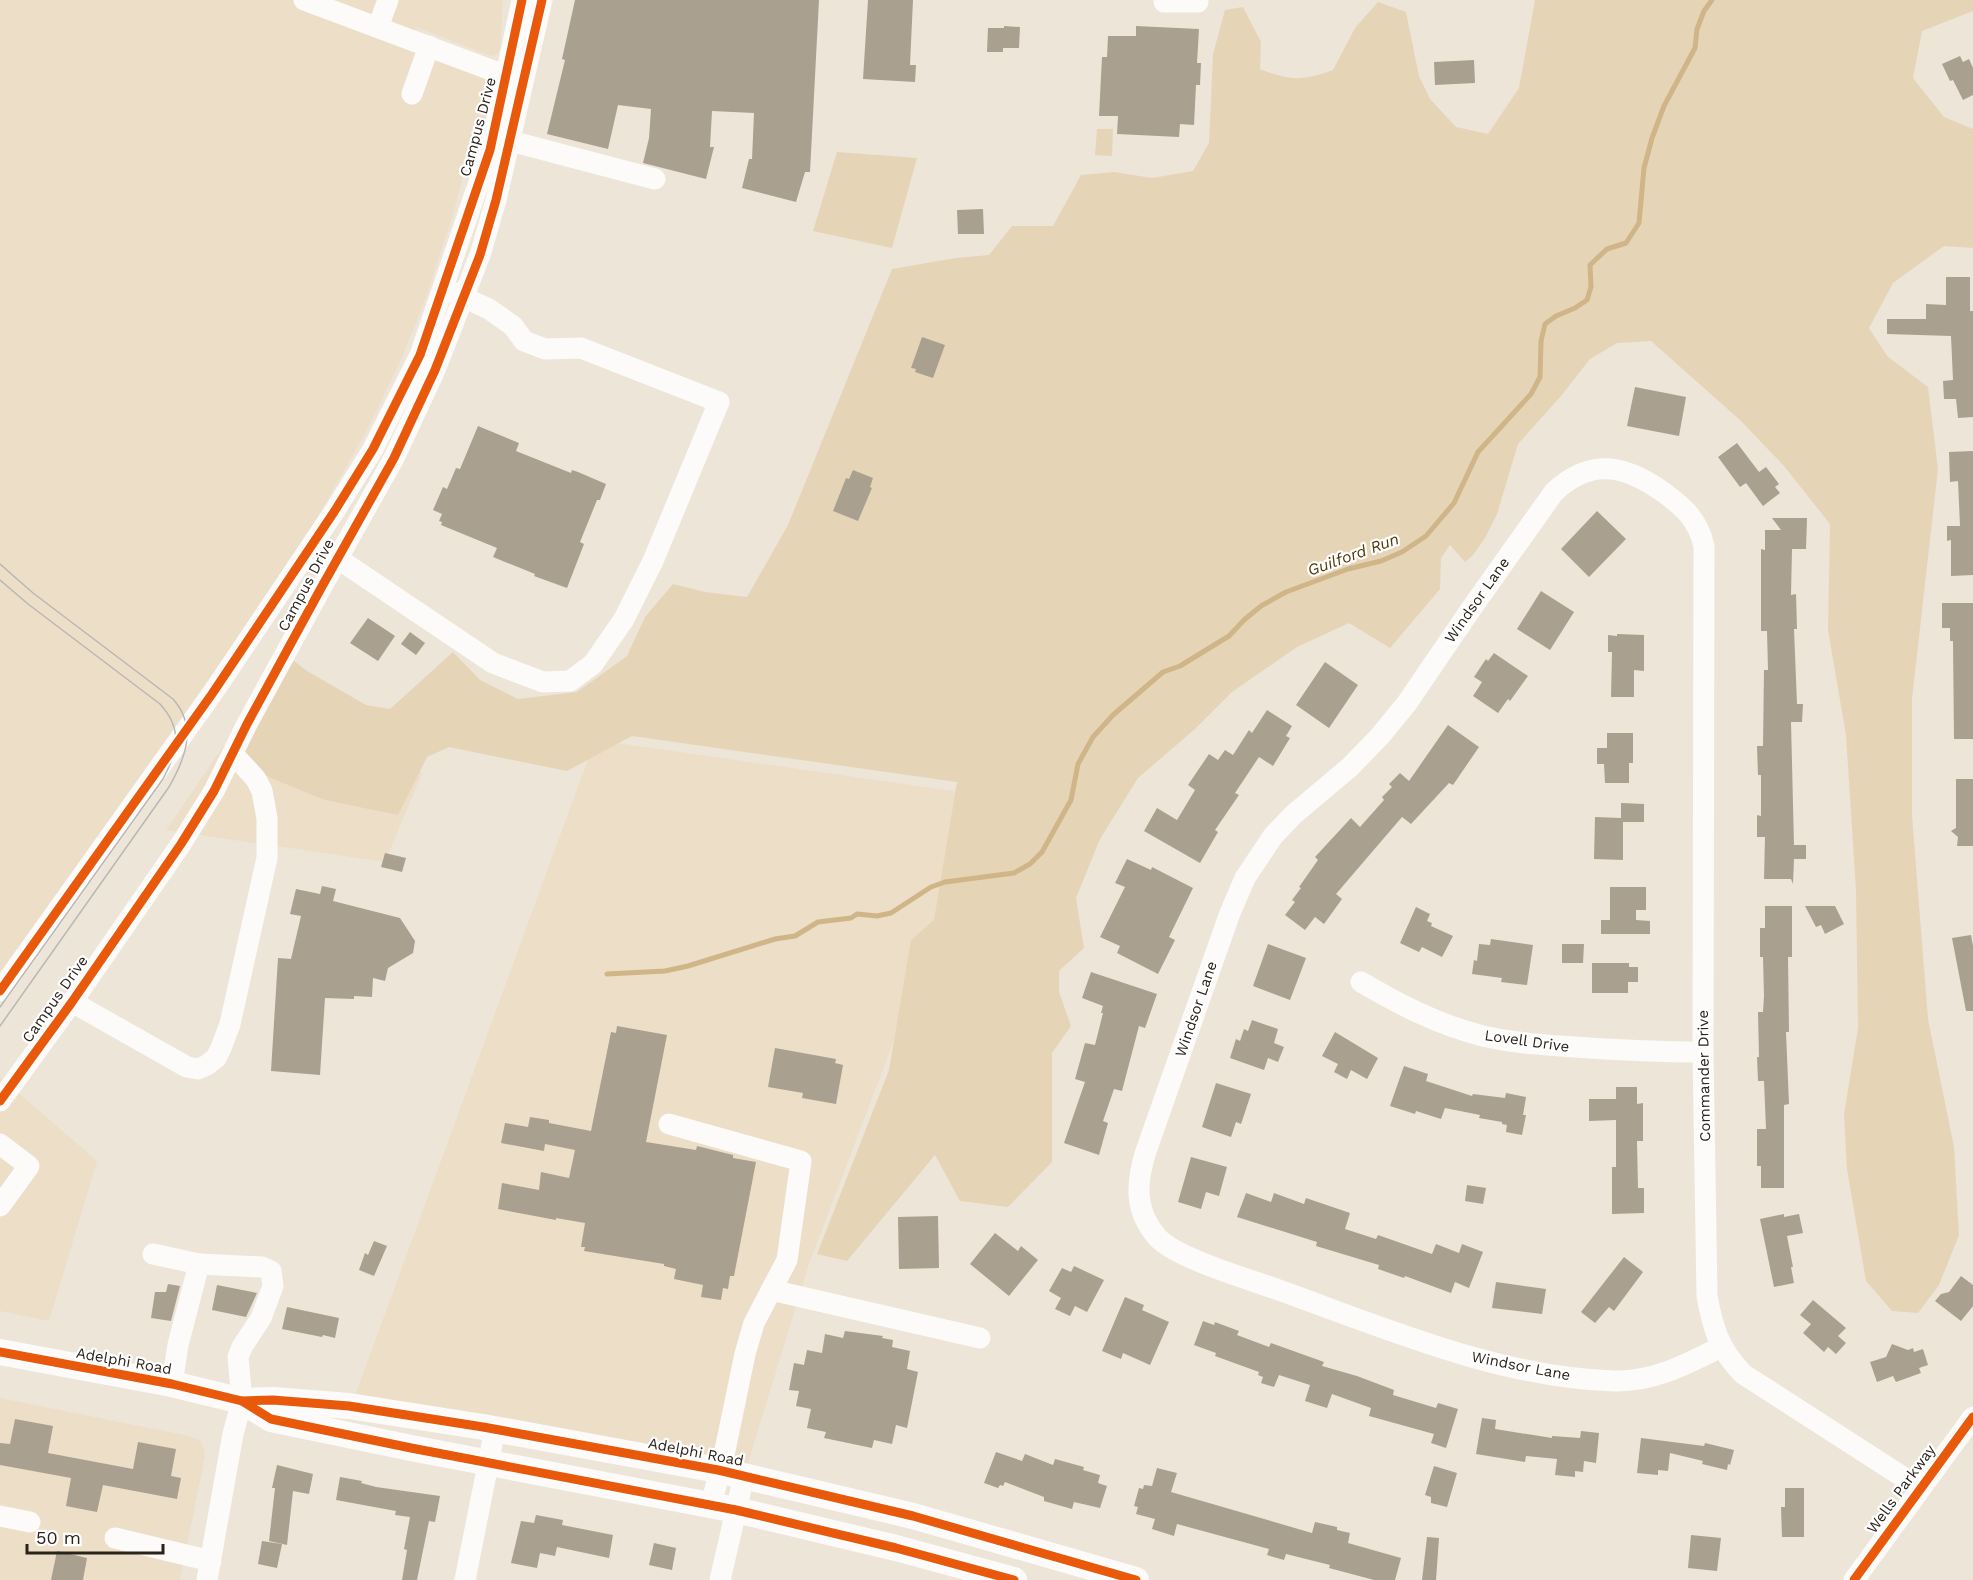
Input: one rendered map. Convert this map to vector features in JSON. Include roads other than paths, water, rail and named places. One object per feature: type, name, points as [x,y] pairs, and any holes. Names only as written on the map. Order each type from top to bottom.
[{"type":"main road","name":"Adelphi Road","points":[[0,1352],[172,1384],[242,1401],[273,1400],[349,1406],[495,1429],[718,1470],[913,1516],[1136,1580]]},
{"type":"main road","name":"Adelphi Road","points":[[242,1401],[271,1419],[736,1510],[896,1548],[977,1575],[1014,1580]]},
{"type":"street","points":[[304,0],[507,76]]},
{"type":"street","points":[[378,27],[388,0]]},
{"type":"street","name":"Campus Drive","points":[[0,991],[212,694],[374,449],[420,355],[490,150],[522,0]]},
{"type":"street","name":"Campus Drive","points":[[0,1101],[72,1002],[181,844],[214,791],[337,558],[394,458],[435,370],[464,297],[496,200],[542,0]]},
{"type":"street","points":[[1164,2],[1198,2],[1198,0]]},
{"type":"street","points":[[412,94],[429,46]]},
{"type":"street","points":[[510,141],[655,179]]},
{"type":"street","points":[[337,558],[493,663],[543,682],[570,681],[593,664],[624,619],[653,561],[719,402],[581,348],[545,349],[524,341],[513,326],[489,309],[443,289]]},
{"type":"street","name":"Windsor Lane","points":[[1704,557],[1704,546],[1699,528],[1687,511],[1640,477],[1618,469],[1599,468],[1571,479],[1554,492],[1407,704],[1350,766],[1283,825],[1245,878],[1230,913],[1146,1151],[1138,1185],[1141,1206],[1148,1222],[1158,1237],[1175,1251],[1233,1274],[1474,1358],[1556,1375],[1616,1381],[1663,1375],[1722,1347]]},
{"type":"street","name":"Commander Drive","points":[[1704,557],[1703,1052],[1707,1296],[1711,1317],[1722,1347],[1737,1367],[1758,1384],[1920,1488]]},
{"type":"street","points":[[72,1002],[187,1066],[198,1069],[216,1058],[230,1024],[267,858],[267,818],[262,791],[256,779],[233,754]]},
{"type":"street","name":"Lovell Drive","points":[[1361,982],[1414,1011],[1442,1023],[1485,1036],[1545,1045],[1654,1052],[1703,1052]]},
{"type":"street","points":[[669,1124],[801,1161],[787,1260],[754,1323],[711,1505]]},
{"type":"street","points":[[0,1144],[29,1166],[0,1206]]},
{"type":"street","points":[[115,1538],[209,1571],[233,1434],[242,1401],[238,1357],[265,1307],[273,1286],[271,1272],[262,1266],[199,1264],[153,1254]]},
{"type":"street","points":[[172,1384],[178,1345],[199,1264]]},
{"type":"street","points":[[771,1290],[980,1338]]},
{"type":"street","name":"Wells Parkway","points":[[1854,1580],[1973,1417]]},
{"type":"street","points":[[465,1580],[495,1429]]},
{"type":"street","points":[[720,1580],[744,1476]]},
{"type":"street","points":[[0,1516],[30,1522]]},
{"type":"waterway","name":"Guilford Run","points":[[607,974],[665,971],[688,966],[775,939],[795,936],[818,922],[851,918],[857,914],[877,916],[891,913],[931,887],[945,882],[1014,873],[1030,864],[1042,852],[1071,800],[1078,764],[1093,737],[1113,715],[1163,672],[1180,666],[1229,636],[1261,606],[1286,592],[1348,569],[1381,561],[1402,552],[1426,536],[1454,503],[1478,452],[1531,394],[1540,377],[1541,341],[1545,324],[1587,300],[1591,287],[1590,265],[1607,249],[1626,243],[1639,223],[1644,168],[1652,138],[1664,106],[1695,48],[1697,29],[1704,11],[1712,0]]},
{"type":"tram line","points":[[0,564],[33,593],[173,699],[181,710],[187,732],[184,754],[169,787],[0,1026]]},
{"type":"tram line","points":[[0,580],[28,604],[160,704],[172,722],[176,740],[175,750],[163,779],[0,1007]]}]
